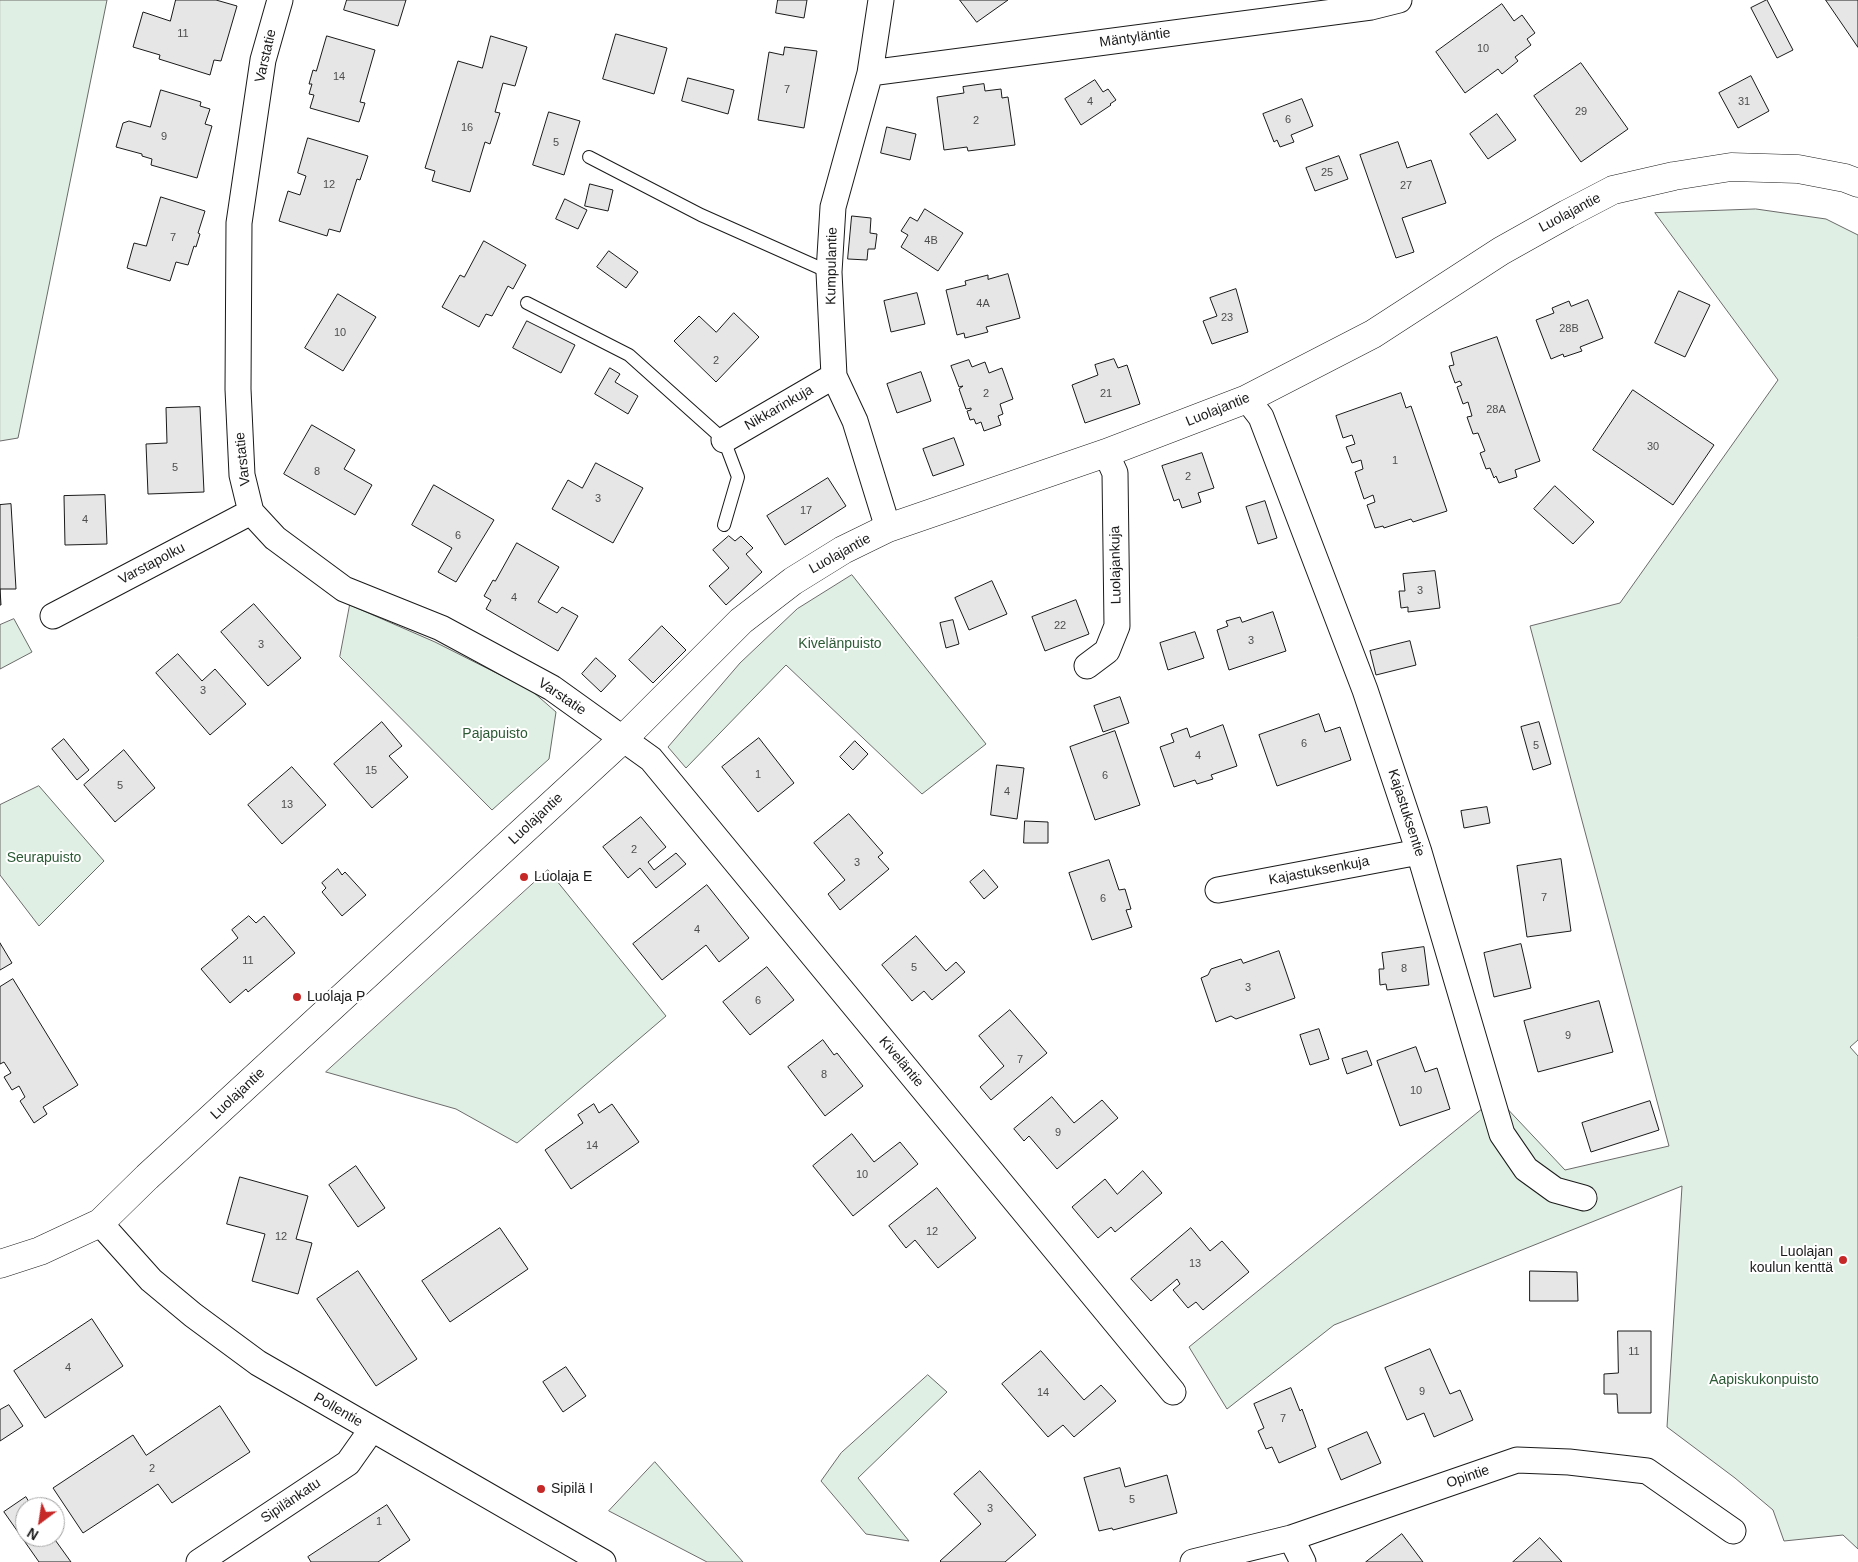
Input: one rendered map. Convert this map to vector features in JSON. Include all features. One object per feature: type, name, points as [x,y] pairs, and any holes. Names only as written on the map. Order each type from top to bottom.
[{"type":"main road","name":"Luolajantie","points":[[0,1264],[40,1251],[100,1223],[147,1177],[623,739],[741,621],[793,581],[843,550],[888,528],[1106,453],[1247,399],[1373,334],[1501,251],[1613,190],[1674,176],[1732,167],[1798,169],[1845,178],[1858,183]]},
{"type":"street","name":"Varstatie","points":[[280,0],[263,60],[239,222],[238,399],[242,475],[251,512],[275,538],[344,589],[441,628],[552,688],[623,739]]},
{"type":"street","name":"Kumpulantie","points":[[881,0],[870,74],[833,207],[829,272],[834,376],[855,421],[888,528]]},
{"type":"street","name":"Mäntyläntie","points":[[870,74],[1361,8],[1399,0]]},
{"type":"street","name":"Nikkarinkuja","points":[[724,440],[834,376]]},
{"type":"street","name":"Kajastuksentie","points":[[1247,399],[1261,417],[1365,690],[1419,852],[1502,1134],[1526,1169],[1555,1190],[1584,1198]]},
{"type":"street","name":"Luolajankuja","points":[[1087,666],[1107,651],[1117,626],[1115,473],[1106,453]]},
{"type":"street","name":"Varstapolku","points":[[53,616],[251,512]]},
{"type":"street","name":"Kiveläntie","points":[[623,739],[651,759],[1173,1392]]},
{"type":"street","name":"Kajastuksenkuja","points":[[1218,890],[1419,852]]},
{"type":"street","name":"Pollentie","points":[[100,1223],[151,1280],[193,1315],[258,1363],[603,1562]]},
{"type":"street","name":"Sipilänkatu","points":[[199,1562],[348,1463],[372,1429]]},
{"type":"street","name":"Opintie","points":[[1193,1562],[1291,1538],[1517,1460],[1577,1462],[1647,1471],[1733,1531]]},
{"type":"street","points":[[1291,1538],[1303,1562]]},
{"type":"lane","points":[[589,157],[701,215],[829,272]]},
{"type":"lane","points":[[527,303],[628,355],[724,440],[738,477],[724,525]]},
{"type":"green space","points":[[0,0],[107,0],[18,438],[0,441]]},
{"type":"green space","name":"Aapiskukonpuisto","points":[[1756,209],[1826,219],[1858,235],[1858,1040],[1850,1047],[1858,1056],[1858,1549],[1843,1535],[1784,1541],[1773,1510],[1735,1478],[1667,1427],[1682,1186],[1334,1325],[1227,1409],[1189,1347],[1483,1108],[1501,1102],[1565,1170],[1669,1146],[1530,626],[1620,603],[1778,380],[1655,213]]},
{"type":"green space","name":"Kivelänpuisto","points":[[852,575],[986,744],[922,794],[786,665],[686,768],[668,747],[740,663],[797,609]]},
{"type":"green space","name":"Pajapuisto","points":[[350,605],[435,642],[532,691],[556,712],[549,759],[492,810],[340,657]]},
{"type":"green space","points":[[14,619],[32,652],[0,669],[0,625]]},
{"type":"green space","name":"Seurapuisto","points":[[39,786],[104,861],[39,926],[0,875],[0,805]]},
{"type":"green space","points":[[548,870],[666,1016],[517,1143],[456,1109],[326,1072]]},
{"type":"green space","points":[[928,1375],[947,1392],[858,1478],[909,1541],[866,1534],[821,1481],[841,1453]]},
{"type":"green space","points":[[655,1462],[743,1562],[707,1562],[609,1511]]},
{"type":"building","points":[[176,0],[216,0],[237,6],[221,61],[214,60],[210,75],[159,59],[160,55],[133,47],[143,12],[170,21]]},
{"type":"building","points":[[347,0],[406,0],[398,26],[344,10]]},
{"type":"building","points":[[778,0],[807,0],[804,18],[776,13]]},
{"type":"building","points":[[960,0],[1008,0],[977,22]]},
{"type":"building","points":[[1767,0],[1793,50],[1777,58],[1751,8]]},
{"type":"building","points":[[1826,0],[1858,0],[1858,47]]},
{"type":"building","points":[[1502,4],[1514,21],[1522,15],[1535,33],[1527,39],[1531,45],[1515,57],[1518,61],[1502,74],[1498,69],[1465,93],[1436,52]]},
{"type":"building","points":[[616,34],[667,48],[654,94],[603,79]]},
{"type":"building","points":[[327,36],[375,50],[360,102],[365,103],[359,122],[310,108],[314,95],[309,94],[312,84],[309,84],[313,70],[316,71]]},
{"type":"building","points":[[491,36],[527,47],[515,86],[503,83],[495,112],[500,113],[490,144],[485,142],[470,192],[432,181],[435,171],[425,168],[458,61],[482,68]]},
{"type":"building","points":[[785,47],[817,51],[804,128],[758,120],[769,52],[783,55]]},
{"type":"building","points":[[1581,63],[1628,129],[1581,162],[1534,96]]},
{"type":"building","points":[[1751,76],[1769,111],[1738,128],[1719,93]]},
{"type":"building","points":[[688,78],[734,90],[728,114],[682,101]]},
{"type":"building","points":[[1095,80],[1103,92],[1108,89],[1116,100],[1081,125],[1065,99]]},
{"type":"building","points":[[984,84],[985,91],[1001,89],[1002,98],[1008,97],[1015,145],[968,151],[967,147],[944,150],[937,97],[964,93],[963,87]]},
{"type":"building","points":[[161,90],[201,102],[200,106],[210,109],[205,124],[212,126],[197,178],[151,165],[152,159],[142,156],[142,154],[116,147],[123,123],[129,121],[150,127]]},
{"type":"building","points":[[1302,99],[1313,126],[1291,135],[1294,142],[1280,147],[1277,140],[1274,142],[1263,114]]},
{"type":"building","points":[[549,112],[580,121],[564,175],[533,165]]},
{"type":"building","points":[[1497,114],[1516,140],[1488,159],[1470,134]]},
{"type":"building","points":[[887,127],[916,134],[910,160],[881,153]]},
{"type":"building","points":[[308,138],[368,156],[360,180],[357,179],[340,232],[329,229],[327,236],[279,221],[288,191],[300,195],[306,176],[298,173]]},
{"type":"building","points":[[1398,142],[1407,168],[1431,160],[1446,203],[1402,218],[1414,252],[1396,258],[1360,155]]},
{"type":"building","points":[[1339,156],[1348,179],[1315,191],[1306,168]]},
{"type":"building","points":[[590,184],[613,190],[608,211],[585,206]]},
{"type":"building","points":[[161,197],[205,211],[196,247],[194,246],[188,265],[176,262],[170,281],[127,268],[134,243],[146,246]]},
{"type":"building","points":[[565,199],[587,210],[578,229],[556,219]]},
{"type":"building","points":[[925,209],[963,233],[938,271],[901,247],[908,235],[901,231],[910,217],[917,221]]},
{"type":"building","points":[[852,216],[871,218],[870,233],[877,234],[875,249],[868,249],[867,260],[848,259]]},
{"type":"building","points":[[484,241],[526,265],[513,289],[508,286],[492,316],[486,314],[479,327],[442,307],[460,275],[464,277]]},
{"type":"building","points":[[609,251],[638,272],[626,288],[597,267]]},
{"type":"building","points":[[1008,274],[1020,318],[986,327],[988,332],[965,338],[964,333],[957,335],[946,290],[966,285],[965,281],[988,275],[988,279]]},
{"type":"building","points":[[1236,289],[1248,332],[1212,344],[1203,321],[1217,316],[1210,298]]},
{"type":"building","points":[[1679,291],[1710,305],[1685,357],[1655,343]]},
{"type":"building","points":[[917,293],[925,324],[891,332],[884,301]]},
{"type":"building","points":[[338,294],[376,317],[343,371],[305,348]]},
{"type":"building","points":[[1588,300],[1603,338],[1580,347],[1582,351],[1564,357],[1563,354],[1551,359],[1536,320],[1554,313],[1552,308],[1569,301],[1571,306]]},
{"type":"building","points":[[734,313],[759,337],[716,382],[674,341],[699,316],[716,332]]},
{"type":"building","points":[[527,321],[575,345],[561,373],[513,348]]},
{"type":"building","points":[[1497,337],[1540,461],[1515,470],[1517,477],[1499,483],[1496,476],[1494,478],[1490,468],[1486,469],[1480,453],[1485,451],[1478,433],[1473,434],[1467,417],[1472,416],[1468,402],[1463,404],[1457,387],[1462,385],[1460,381],[1455,383],[1449,366],[1454,365],[1451,353]]},
{"type":"building","points":[[1114,359],[1118,368],[1127,365],[1140,404],[1085,423],[1072,385],[1098,375],[1095,365]]},
{"type":"building","points":[[969,360],[972,367],[985,362],[989,373],[1002,368],[1013,399],[1000,404],[1003,414],[998,416],[1001,425],[984,431],[981,422],[976,424],[974,419],[970,420],[967,411],[971,410],[971,408],[966,409],[959,389],[963,386],[959,387],[951,366]]},
{"type":"building","points":[[610,368],[620,374],[615,382],[638,396],[628,414],[595,394]]},
{"type":"building","points":[[921,372],[931,401],[897,413],[887,384]]},
{"type":"building","points":[[1633,390],[1714,445],[1673,505],[1593,450]]},
{"type":"building","points":[[1401,393],[1406,408],[1411,406],[1447,511],[1413,522],[1411,519],[1384,528],[1383,526],[1375,528],[1367,505],[1375,502],[1373,495],[1364,499],[1355,472],[1363,469],[1361,460],[1352,463],[1346,447],[1355,444],[1352,435],[1343,438],[1336,416]]},
{"type":"building","points":[[200,407],[204,492],[148,494],[146,444],[167,443],[166,408]]},
{"type":"building","points":[[312,425],[355,450],[344,469],[372,485],[355,515],[284,474]]},
{"type":"building","points":[[954,438],[964,465],[933,476],[923,449]]},
{"type":"building","points":[[1202,453],[1214,488],[1198,493],[1201,502],[1182,508],[1179,499],[1174,501],[1162,466]]},
{"type":"building","points":[[596,463],[643,488],[613,543],[552,509],[568,480],[582,488]]},
{"type":"building","points":[[828,478],[846,506],[785,545],[767,516]]},
{"type":"building","points":[[434,485],[494,520],[456,582],[438,572],[452,548],[412,525]]},
{"type":"building","points":[[1555,486],[1594,522],[1573,544],[1534,509]]},
{"type":"building","points":[[105,495],[107,544],[65,545],[64,496]]},
{"type":"building","points":[[1265,501],[1277,538],[1258,544],[1246,507]]},
{"type":"building","points":[[11,504],[16,589],[0,589],[0,505]]},
{"type":"building","points":[[729,536],[735,541],[741,536],[753,548],[746,554],[762,572],[726,605],[709,586],[729,568],[713,550]]},
{"type":"building","points":[[517,543],[559,567],[538,602],[557,613],[562,607],[578,616],[558,651],[486,609],[491,600],[484,596]]},
{"type":"building","points":[[1435,571],[1440,608],[1408,612],[1408,607],[1401,608],[1399,591],[1405,591],[1403,574]]},
{"type":"building","points":[[992,581],[1007,614],[969,630],[955,598]]},
{"type":"building","points":[[1076,600],[1089,634],[1045,651],[1032,617]]},
{"type":"building","points":[[254,604],[301,658],[268,686],[221,632]]},
{"type":"building","points":[[1273,612],[1286,651],[1229,670],[1217,630],[1228,626],[1226,621],[1240,617],[1242,622]]},
{"type":"building","points":[[953,620],[959,644],[946,648],[940,623]]},
{"type":"building","points":[[662,626],[686,650],[653,683],[629,660]]},
{"type":"building","points":[[1195,632],[1204,658],[1168,670],[1160,643]]},
{"type":"building","points":[[1410,641],[1416,665],[1376,675],[1370,651]]},
{"type":"building","points":[[178,654],[202,681],[215,669],[246,704],[210,735],[156,673]]},
{"type":"building","points":[[596,658],[616,676],[601,692],[582,674]]},
{"type":"building","points":[[1120,697],[1129,723],[1103,732],[1094,706]]},
{"type":"building","points":[[1319,714],[1325,732],[1340,727],[1351,760],[1277,786],[1259,735]]},
{"type":"building","points":[[382,722],[402,746],[389,756],[408,777],[372,808],[334,764]]},
{"type":"building","points":[[1539,722],[1551,764],[1533,770],[1521,727]]},
{"type":"building","points":[[1223,725],[1237,766],[1211,775],[1213,779],[1197,784],[1195,780],[1174,787],[1160,747],[1174,742],[1171,734],[1187,728],[1190,737]]},
{"type":"building","points":[[1115,731],[1140,805],[1095,820],[1070,747]]},
{"type":"building","points":[[759,738],[794,783],[758,812],[722,767]]},
{"type":"building","points":[[64,739],[89,770],[77,780],[52,749]]},
{"type":"building","points":[[855,741],[868,754],[853,770],[840,757]]},
{"type":"building","points":[[124,750],[155,788],[115,822],[84,785]]},
{"type":"building","points":[[997,765],[1024,768],[1017,819],[991,815]]},
{"type":"building","points":[[292,767],[326,805],[282,844],[248,805]]},
{"type":"building","points":[[1487,807],[1490,823],[1464,828],[1461,811]]},
{"type":"building","points":[[849,814],[883,853],[878,857],[889,869],[840,910],[828,894],[845,880],[814,843]]},
{"type":"building","points":[[641,817],[666,847],[648,862],[654,870],[676,853],[686,864],[656,888],[640,868],[628,878],[603,847]]},
{"type":"building","points":[[1025,821],[1048,822],[1048,843],[1024,843]]},
{"type":"building","points":[[1561,859],[1571,931],[1527,937],[1517,866]]},
{"type":"building","points":[[1109,860],[1119,890],[1125,889],[1131,909],[1126,910],[1132,927],[1092,940],[1069,873]]},
{"type":"building","points":[[338,869],[342,875],[345,872],[366,895],[342,916],[322,892],[326,888],[322,883]]},
{"type":"building","points":[[984,870],[998,887],[984,899],[970,882]]},
{"type":"building","points":[[707,885],[749,938],[719,962],[706,945],[662,980],[633,944]]},
{"type":"building","points":[[249,916],[256,923],[264,916],[295,953],[248,992],[246,989],[230,1003],[201,969],[238,938],[232,930]]},
{"type":"building","points":[[916,936],[946,971],[956,962],[965,972],[932,1000],[924,991],[912,1001],[882,965]]},
{"type":"building","points":[[0,943],[12,963],[0,970]]},
{"type":"building","points":[[1521,944],[1531,988],[1494,997],[1484,953]]},
{"type":"building","points":[[1424,947],[1429,985],[1387,990],[1386,984],[1380,985],[1379,969],[1384,969],[1382,953]]},
{"type":"building","points":[[1279,951],[1295,998],[1236,1019],[1231,1016],[1216,1022],[1201,978],[1208,975],[1211,969],[1241,959],[1243,963]]},
{"type":"building","points":[[767,967],[794,1000],[750,1035],[723,1002]]},
{"type":"building","points":[[13,979],[78,1085],[43,1107],[47,1114],[34,1123],[20,1101],[25,1097],[19,1086],[12,1090],[4,1077],[11,1073],[4,1062],[0,1064],[0,987]]},
{"type":"building","points":[[1599,1001],[1613,1052],[1538,1072],[1524,1021]]},
{"type":"building","points":[[1010,1010],[1047,1053],[991,1100],[980,1087],[1004,1066],[979,1036]]},
{"type":"building","points":[[1319,1029],[1329,1059],[1310,1065],[1300,1035]]},
{"type":"building","points":[[823,1040],[834,1055],[837,1053],[863,1086],[825,1116],[788,1067]]},
{"type":"building","points":[[1416,1047],[1425,1072],[1437,1068],[1450,1109],[1400,1126],[1377,1061]]},
{"type":"building","points":[[1367,1051],[1372,1065],[1347,1074],[1342,1059]]},
{"type":"building","points":[[1052,1097],[1074,1123],[1102,1100],[1118,1118],[1057,1169],[1029,1136],[1024,1141],[1014,1129]]},
{"type":"building","points":[[1650,1101],[1659,1130],[1591,1152],[1582,1123]]},
{"type":"building","points":[[594,1104],[599,1113],[612,1104],[639,1142],[571,1189],[545,1150],[583,1123],[578,1115]]},
{"type":"building","points":[[852,1134],[874,1162],[900,1142],[918,1164],[853,1216],[813,1166]]},
{"type":"building","points":[[356,1166],[385,1208],[358,1227],[329,1185]]},
{"type":"building","points":[[1143,1171],[1162,1193],[1115,1232],[1111,1227],[1098,1238],[1072,1207],[1105,1179],[1117,1194]]},
{"type":"building","points":[[240,1177],[308,1196],[296,1239],[312,1243],[298,1294],[252,1281],[265,1234],[227,1224]]},
{"type":"building","points":[[937,1188],[976,1238],[938,1268],[915,1240],[906,1248],[889,1226]]},
{"type":"building","points":[[500,1228],[528,1269],[450,1322],[422,1281]]},
{"type":"building","points":[[1191,1228],[1210,1251],[1222,1241],[1249,1272],[1203,1310],[1196,1302],[1188,1308],[1173,1290],[1180,1284],[1177,1279],[1151,1301],[1131,1279]]},
{"type":"building","points":[[358,1271],[417,1359],[376,1386],[317,1299]]},
{"type":"building","points":[[1530,1271],[1577,1272],[1578,1301],[1530,1301]]},
{"type":"building","points":[[92,1319],[123,1366],[45,1418],[14,1371]]},
{"type":"building","points":[[1618,1331],[1651,1331],[1651,1413],[1618,1413],[1617,1394],[1604,1394],[1604,1374],[1618,1373]]},
{"type":"building","points":[[1430,1349],[1450,1394],[1460,1390],[1473,1420],[1434,1437],[1424,1413],[1407,1420],[1385,1368]]},
{"type":"building","points":[[1041,1351],[1084,1400],[1101,1385],[1116,1401],[1074,1437],[1063,1425],[1048,1437],[1002,1384]]},
{"type":"building","points":[[566,1367],[586,1396],[563,1412],[543,1382]]},
{"type":"building","points":[[1291,1388],[1300,1411],[1302,1409],[1316,1447],[1279,1463],[1272,1447],[1266,1449],[1258,1431],[1264,1428],[1254,1404]]},
{"type":"building","points":[[9,1405],[23,1426],[0,1441],[0,1410]]},
{"type":"building","points":[[220,1406],[250,1452],[172,1503],[158,1484],[83,1533],[65,1506],[65,1497],[59,1497],[53,1488],[133,1435],[146,1455]]},
{"type":"building","points":[[1367,1432],[1381,1463],[1341,1480],[1328,1449]]},
{"type":"building","points":[[1120,1468],[1125,1487],[1167,1475],[1177,1513],[1113,1530],[1112,1528],[1099,1531],[1084,1478]]},
{"type":"building","points":[[980,1471],[1036,1535],[1005,1562],[941,1562],[981,1524],[954,1494]]},
{"type":"building","points":[[15,1504],[15,1528],[4,1512]]},
{"type":"building","points":[[387,1505],[410,1540],[378,1562],[311,1562],[308,1557]]},
{"type":"building","points":[[1402,1534],[1423,1562],[1366,1562]]},
{"type":"building","points":[[1540,1538],[1562,1562],[1513,1562]]},
{"type":"building","points":[[28,1547],[60,1547],[71,1562],[39,1562]]},
{"type":"place","name":"Luolaja E","points":[[524,877]]},
{"type":"place","name":"Luolaja P","points":[[297,997]]},
{"type":"place","name":"Luolajan koulun kenttä","points":[[1843,1260]]},
{"type":"place","name":"Sipilä I","points":[[541,1489]]}]
